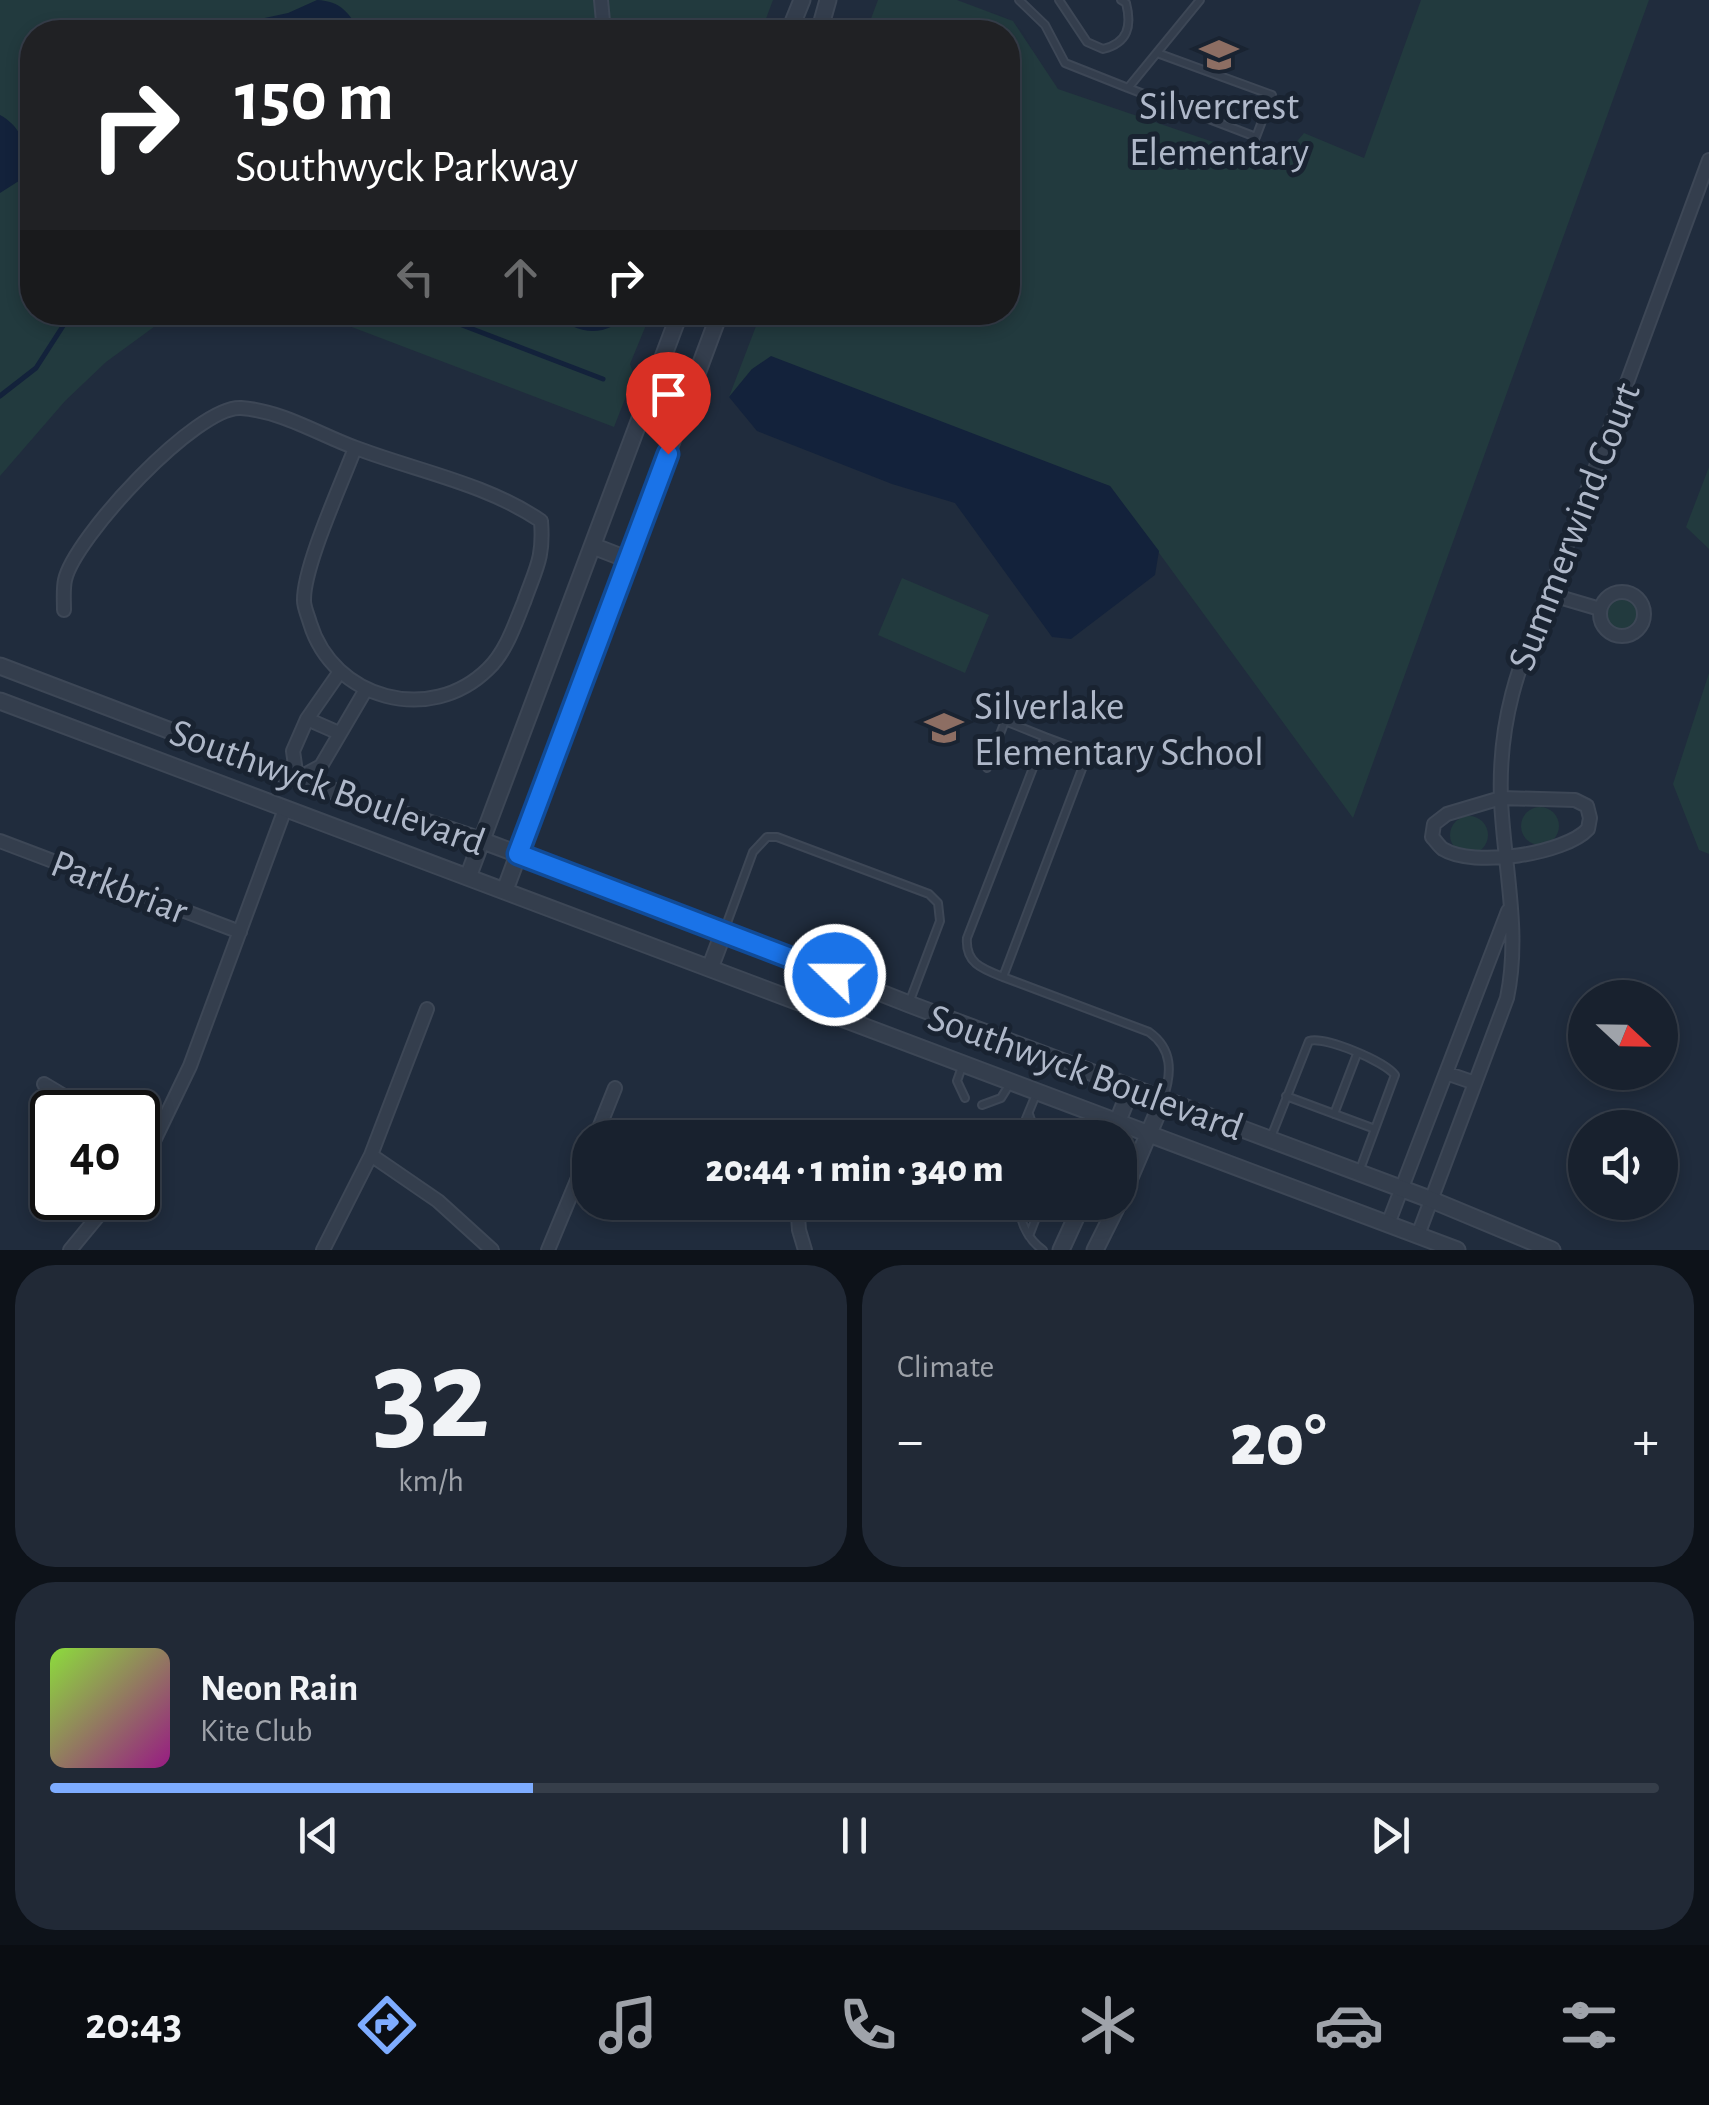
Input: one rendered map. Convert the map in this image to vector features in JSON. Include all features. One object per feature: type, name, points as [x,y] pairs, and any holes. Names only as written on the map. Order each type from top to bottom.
[{"type":"street","name":"Summerwind Court","points":[[1418,1234],[1507,998],[1514,962],[1501,798],[1504,716],[1519,663],[1549,594],[1709,160]]},
{"type":"street","points":[[468,877],[675,325]]},
{"type":"street","points":[[504,890],[715,325]]},
{"type":"street","points":[[64,610],[65,578],[82,547],[138,478],[202,422],[236,407],[286,418],[355,448],[517,504],[540,521],[543,550],[511,635],[489,669],[454,693],[405,702],[364,691],[340,673],[316,643],[304,601],[311,567],[355,448]]},
{"type":"street","points":[[593,546],[629,560]]},
{"type":"street","points":[[1549,594],[1600,609]]},
{"type":"street","name":"Southwyck Boulevard","points":[[0,666],[296,778],[483,841],[724,931],[1432,1200],[1552,1250]]},
{"type":"street","points":[[160,1128],[190,1066],[286,809],[296,778],[293,752],[307,719],[340,673]]},
{"type":"street","points":[[296,778],[320,766],[364,691]]},
{"type":"street","name":"Southwyck Boulevard","points":[[0,701],[1038,1090],[1095,1120]]},
{"type":"street","points":[[307,719],[339,733]]},
{"type":"street","points":[[1501,798],[1575,800],[1586,806],[1588,829],[1568,842],[1506,858],[1459,854],[1443,849],[1432,837],[1434,824],[1447,814],[1501,798]]},
{"type":"street","name":"Parkbriar","points":[[0,841],[240,932]]},
{"type":"street","name":"Summerwind Court","points":[[1388,1224],[1511,904]]},
{"type":"street","points":[[710,968],[724,931]]},
{"type":"street","points":[[895,1037],[908,1004]]},
{"type":"street","points":[[323,1250],[371,1155],[427,1008]]},
{"type":"street","points":[[1446,1072],[1476,1083]]},
{"type":"street","points":[[44,1084],[54,1090]]},
{"type":"street","points":[[602,1120],[615,1088]]},
{"type":"street","points":[[1118,1120],[1132,1088]]},
{"type":"street","points":[[1137,1163],[1162,1100]]},
{"type":"street","name":"Southwyck Boulevard","points":[[1137,1133],[1457,1250]]},
{"type":"street","points":[[371,1155],[438,1201],[492,1250]]},
{"type":"street","points":[[548,1250],[572,1193]]},
{"type":"street","points":[[70,1250],[95,1220]]},
{"type":"street","points":[[798,1220],[805,1250]]},
{"type":"street","points":[[1061,1250],[1074,1220]]},
{"type":"street","points":[[1096,1250],[1111,1220]]},
{"type":"lane","points":[[1019,0],[1046,24],[1065,64],[1256,137],[1272,96],[1157,53]]},
{"type":"lane","points":[[1059,0],[1087,42],[1103,49],[1120,42],[1128,28],[1126,3],[1121,0]]},
{"type":"lane","points":[[1128,88],[1200,0]]},
{"type":"lane","points":[[987,768],[1005,721],[1088,753],[1003,976]]},
{"type":"lane","points":[[1045,736],[966,949],[975,964],[1149,1032],[1162,1041],[1170,1079],[1162,1100]]},
{"type":"lane","points":[[724,931],[753,852],[766,836],[929,894],[938,903],[940,921],[908,1004]]},
{"type":"lane","points":[[1270,1139],[1308,1042],[1319,1039],[1385,1065],[1395,1075],[1359,1173]]},
{"type":"lane","points":[[1334,1114],[1357,1054]]},
{"type":"lane","points":[[964,1063],[957,1081],[966,1098]]},
{"type":"lane","points":[[982,1104],[1000,1098],[1012,1081]]},
{"type":"lane","points":[[1026,1120],[1038,1090]]},
{"type":"lane","points":[[1286,1096],[1376,1130]]},
{"type":"lane","points":[[1029,1112],[1032,1120]]},
{"type":"lane","points":[[1024,1220],[1029,1236],[1043,1250]]},
{"type":"lane","points":[[1029,1236],[1035,1220]]},
{"type":"green space","points":[[0,0],[773,0],[766,20],[20,20],[20,325],[157,325],[106,362],[65,401],[0,476]]},
{"type":"green space","points":[[878,0],[957,0],[1010,20],[870,20]]},
{"type":"green space","points":[[1421,0],[1649,0],[1353,818],[1110,486],[752,369],[729,397],[756,325],[1020,325],[1020,32],[1058,89],[1278,164],[1304,133],[1364,158]]},
{"type":"green space","points":[[346,325],[646,325],[630,364],[634,376],[614,427]]},
{"type":"green space","points":[[1709,467],[1709,549],[1686,527]]},
{"type":"green space","points":[[902,578],[989,615],[965,673],[878,635]]},
{"type":"green space","points":[[1619,593],[1632,599],[1638,612],[1632,625],[1619,631],[1606,625],[1600,612],[1606,599]]},
{"type":"green space","points":[[1709,673],[1709,854],[1699,850],[1673,784]]},
{"type":"green space","points":[[1540,807],[1553,813],[1559,826],[1553,839],[1540,845],[1527,839],[1521,826],[1527,813]]},
{"type":"green space","points":[[1469,816],[1482,822],[1488,835],[1482,848],[1469,854],[1456,848],[1450,835],[1456,822]]},
{"type":"water","points":[[317,0],[343,9],[353,20],[255,20],[288,13]]},
{"type":"water","points":[[0,115],[20,134],[20,180],[0,193]]},
{"type":"water","points":[[570,325],[614,325],[591,331]]},
{"type":"water","points":[[771,356],[1110,486],[1159,551],[1155,575],[1071,639],[1052,637],[955,503],[892,484],[757,431],[729,397],[752,369]]},
{"type":"waterway","points":[[0,396],[36,368],[64,325]]},
{"type":"waterway","points":[[462,325],[603,379]]},
{"type":"place","name":"Silvercrest Elementary","points":[[1219,55]]},
{"type":"place","name":"Silverlake Elementary School","points":[[944,728]]},
{"type":"route","points":[[668,454],[518,854],[835,975]]}]
